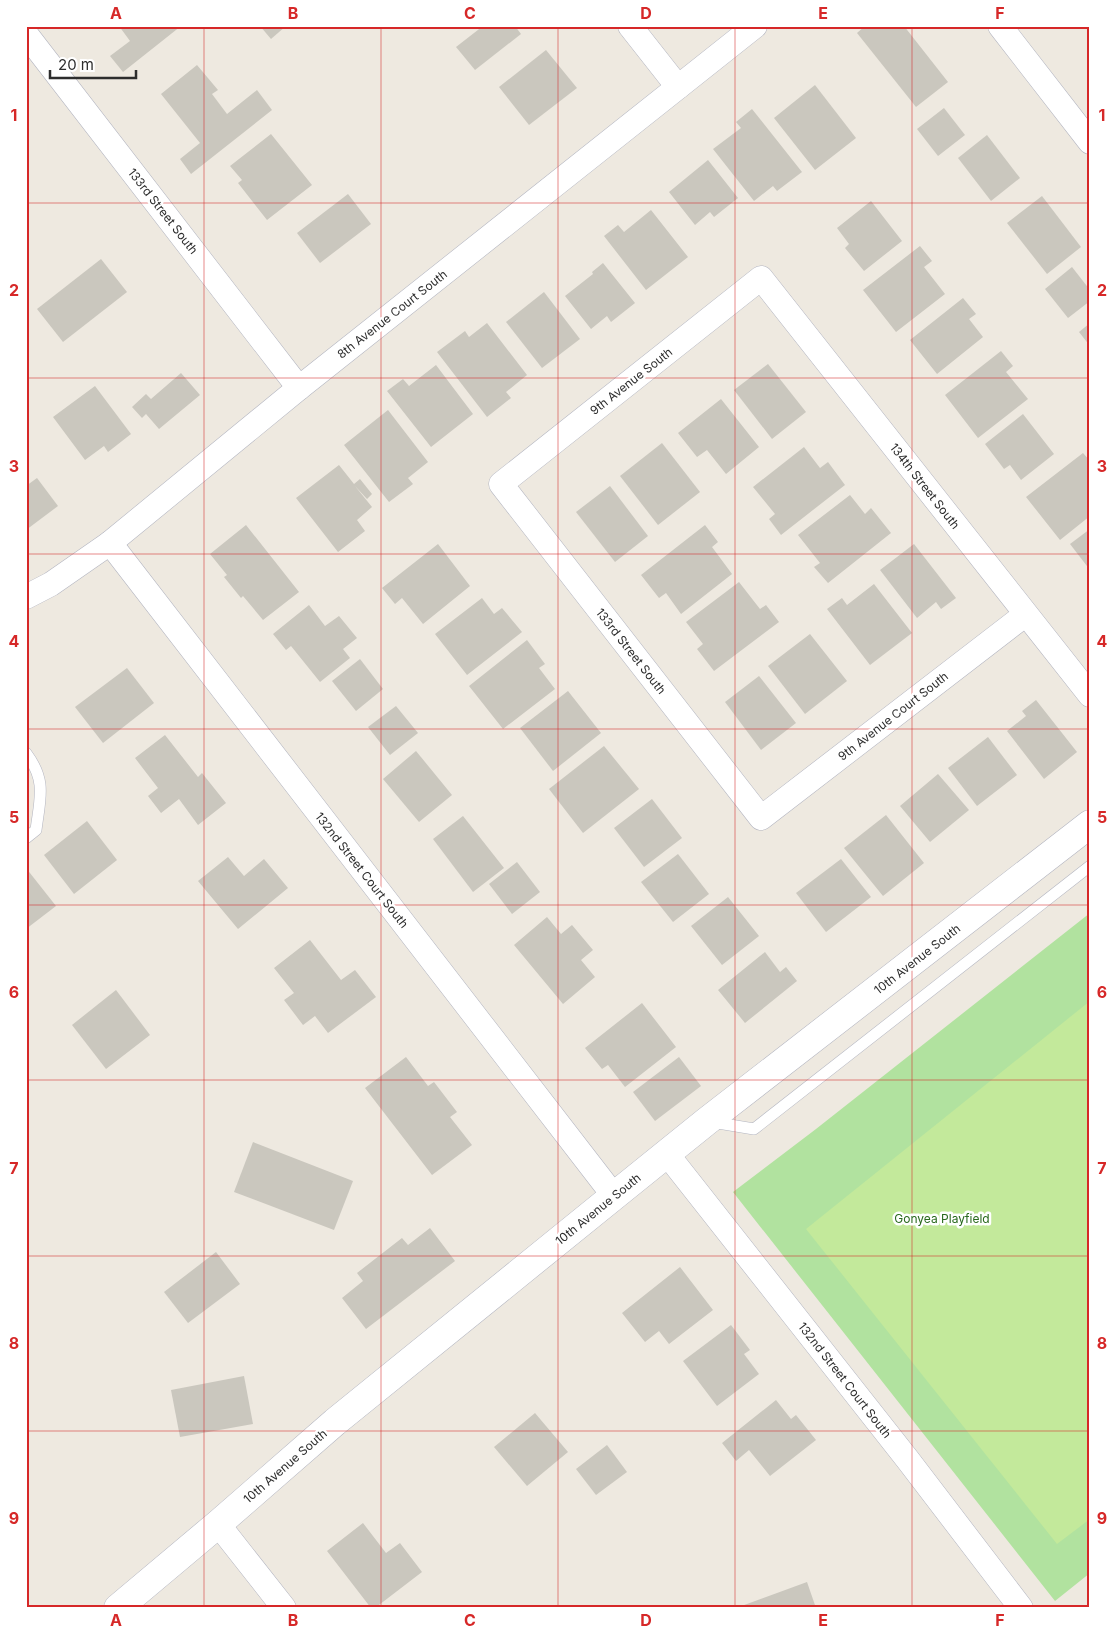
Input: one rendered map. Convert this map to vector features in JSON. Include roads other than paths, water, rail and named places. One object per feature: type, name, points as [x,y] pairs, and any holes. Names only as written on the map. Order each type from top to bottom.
[{"type":"street","points":[[630,26],[678,87]]},
{"type":"street","name":"8th Avenue Court South","points":[[26,597],[51,584],[110,543],[299,388],[755,26]]},
{"type":"street","points":[[1000,26],[1090,142]]},
{"type":"street","name":"133rd Street South","points":[[26,34],[299,388]]},
{"type":"street","name":"9th Avenue South","points":[[502,484],[761,278]]},
{"type":"street","name":"134th Street South","points":[[761,278],[1090,695]]},
{"type":"street","name":"133rd Street South","points":[[502,484],[761,818]]},
{"type":"street","name":"132nd Street Court South","points":[[110,543],[614,1196]]},
{"type":"street","name":"9th Avenue Court South","points":[[761,818],[1026,614]]},
{"type":"street","name":"10th Avenue South","points":[[118,1608],[335,1422],[614,1196],[707,1121],[1090,824]]},
{"type":"street","name":"132nd Street Court South","points":[[667,1154],[908,1460],[1021,1608]]},
{"type":"street","points":[[218,1524],[284,1608]]},
{"type":"lane","points":[[26,753],[36,766],[41,790],[36,830],[26,838]]},
{"type":"lane","points":[[707,1121],[754,1129],[1090,866]]},
{"type":"park label","name":"Gonyea Playfield","points":[[942,1218]]}]
